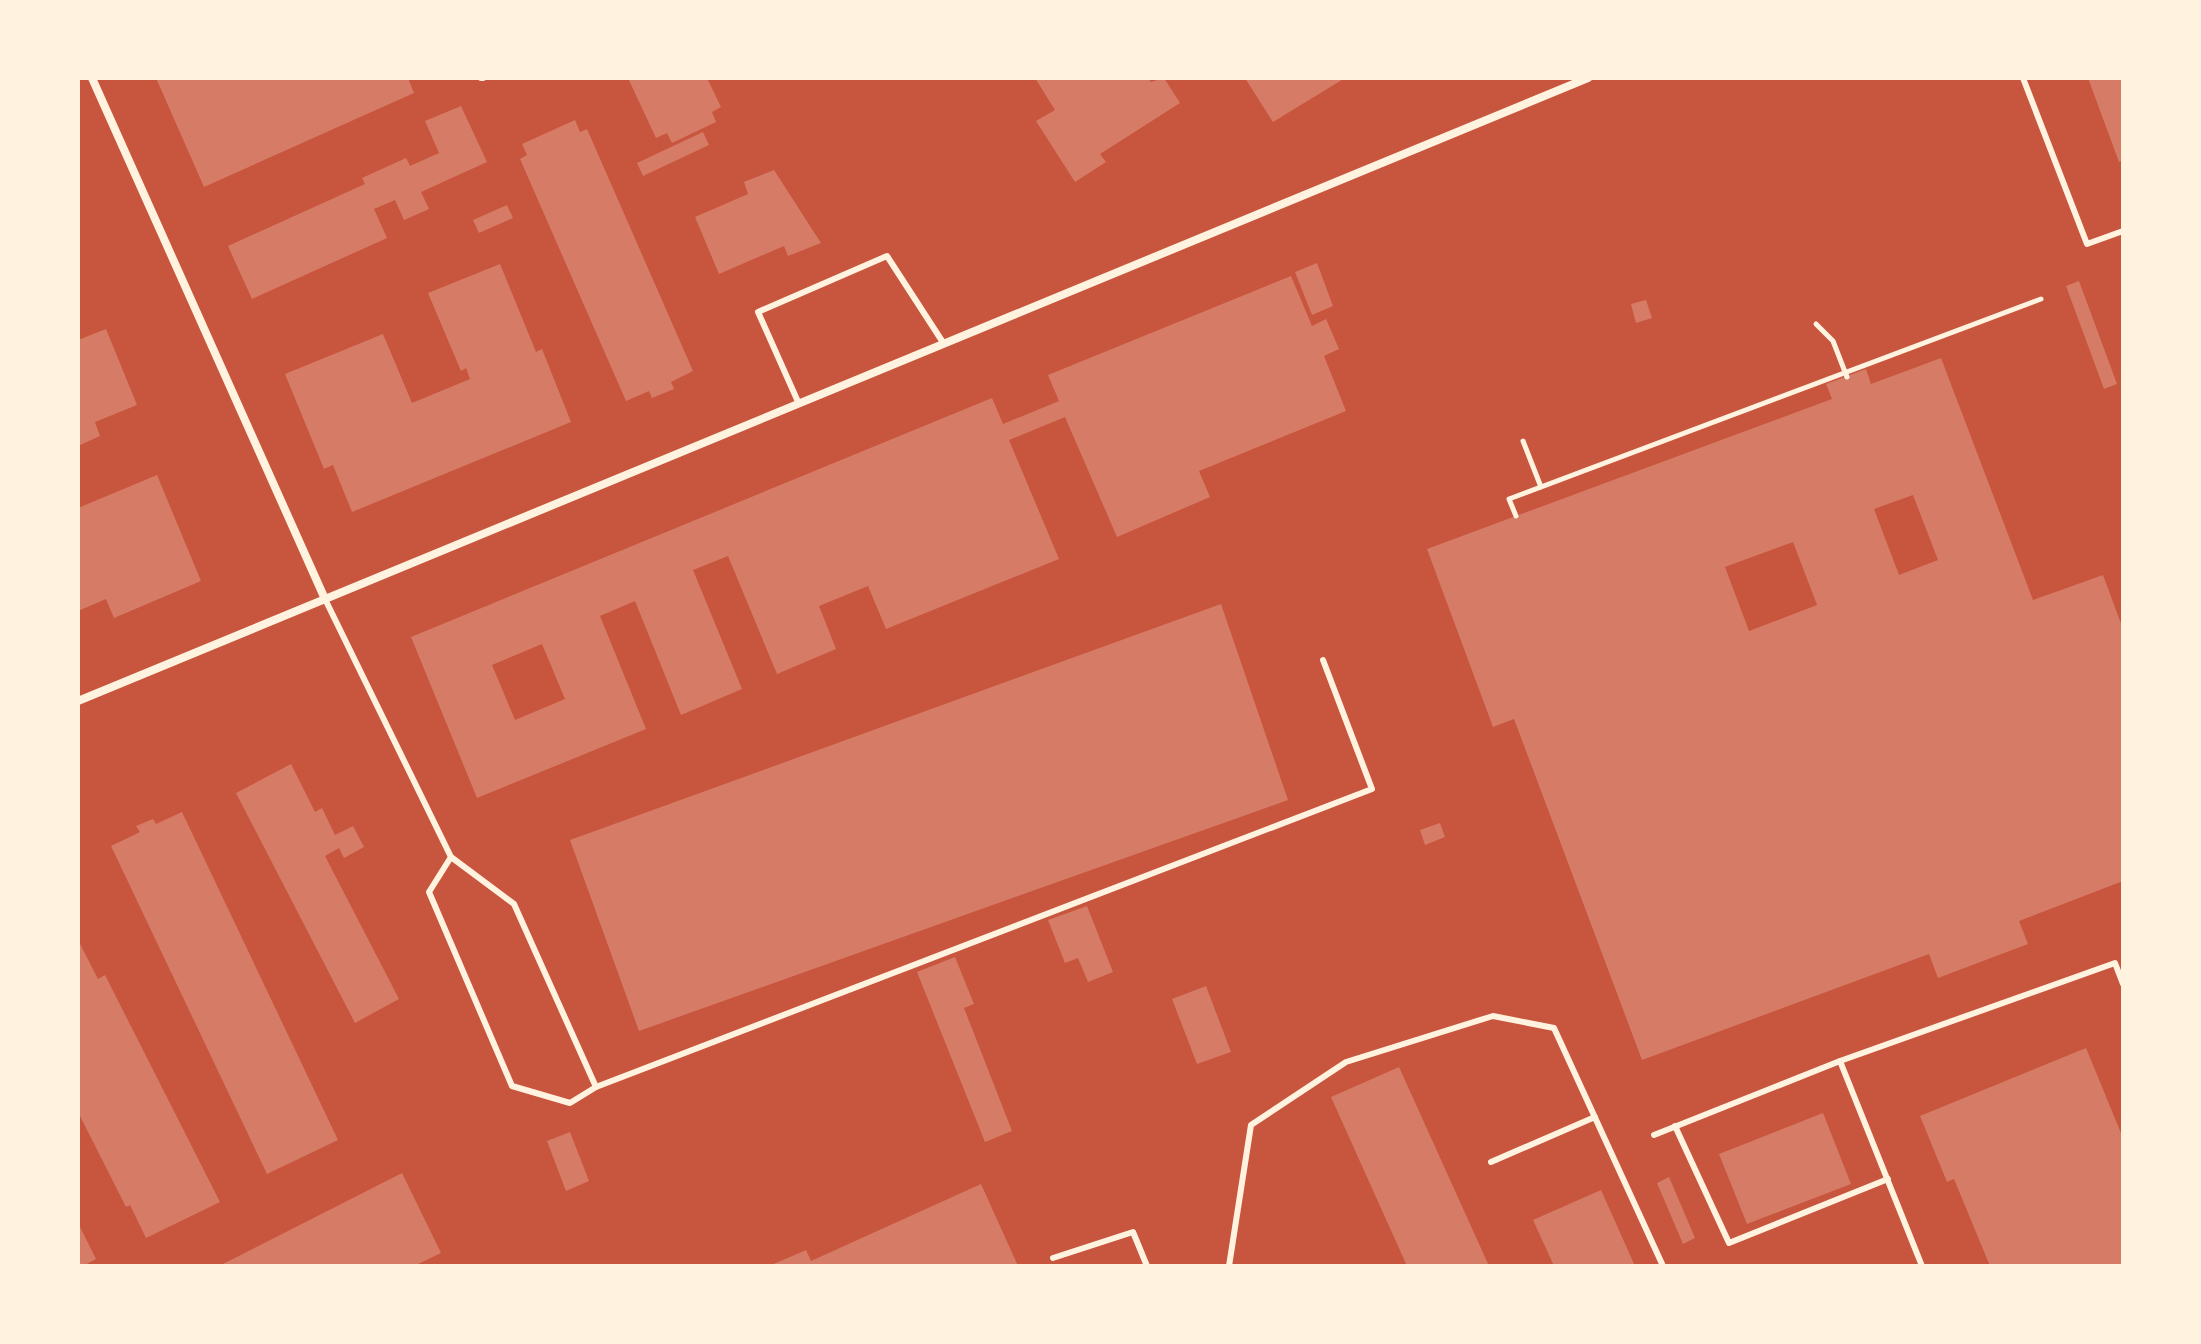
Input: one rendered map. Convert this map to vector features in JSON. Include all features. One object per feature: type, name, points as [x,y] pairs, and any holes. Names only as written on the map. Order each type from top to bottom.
[{"type":"street","points":[[92,78],[325,599]]},
{"type":"street","points":[[78,701],[1588,78]]},
{"type":"lane","points":[[2023,78],[2087,244],[2123,231]]},
{"type":"lane","points":[[799,404],[758,312],[887,256],[944,344]]},
{"type":"lane","points":[[325,599],[451,857],[514,904],[596,1087]]},
{"type":"lane","points":[[451,857],[429,892],[512,1086],[570,1103],[596,1087],[1372,789],[1323,660]]},
{"type":"lane","points":[[1654,1135],[1840,1061],[2115,963],[2123,984]]},
{"type":"lane","points":[[1229,1266],[1251,1125],[1346,1062],[1493,1016],[1554,1028],[1663,1266]]},
{"type":"lane","points":[[1840,1061],[1922,1266]]},
{"type":"lane","points":[[1491,1162],[1595,1117]]},
{"type":"lane","points":[[1675,1126],[1729,1243],[1888,1179]]},
{"type":"lane","points":[[1053,1258],[1133,1232],[1147,1266]]},
{"type":"path","points":[[1516,516],[1509,499],[1846,375],[2041,299]]},
{"type":"path","points":[[1816,324],[1833,341],[1846,375]]},
{"type":"path","points":[[1523,441],[1541,487]]},
{"type":"building","points":[[156,78],[408,78],[414,93],[204,187]]},
{"type":"building","points":[[628,78],[707,78],[721,107],[712,112],[716,122],[672,143],[667,133],[656,138]]},
{"type":"building","points":[[1035,78],[1148,78],[1151,82],[1164,78],[1180,103],[1100,154],[1106,162],[1075,182],[1036,121],[1055,110]]},
{"type":"building","points":[[1245,78],[1345,78],[1273,122]]},
{"type":"building","points":[[2088,78],[2123,78],[2123,160],[2119,162]]},
{"type":"building","points":[[461,106],[487,162],[421,192],[429,209],[404,220],[395,200],[374,209],[387,238],[252,299],[228,246],[365,184],[362,178],[406,158],[410,166],[439,153],[425,121]]},
{"type":"building","points":[[575,120],[580,132],[587,129],[693,371],[671,382],[674,389],[652,398],[649,391],[626,401],[520,159],[527,155],[522,144]]},
{"type":"building","points":[[703,132],[709,145],[643,176],[637,163]]},
{"type":"building","points":[[774,170],[821,243],[788,256],[784,246],[719,274],[695,217],[748,194],[744,182]]},
{"type":"building","points":[[507,205],[513,218],[479,233],[473,220]]},
{"type":"building","points":[[1317,263],[1333,306],[1312,315],[1295,272]]},
{"type":"building","points":[[500,264],[536,352],[542,349],[571,422],[352,512],[333,465],[324,469],[285,374],[383,334],[412,403],[470,379],[466,368],[461,371],[428,293]]},
{"type":"building","points":[[1291,276],[1312,326],[1326,319],[1339,349],[1324,356],[1346,411],[1199,471],[1210,497],[1117,537],[1065,417],[1009,440],[1059,559],[886,629],[868,586],[819,606],[836,649],[777,674],[728,556],[693,570],[742,689],[681,715],[635,601],[600,616],[646,729],[477,798],[411,637],[992,398],[1003,424],[1059,401],[1048,375]],"holes":[[[542,644],[565,699],[515,720],[492,665]]]},
{"type":"building","points":[[2079,281],[2117,384],[2104,389],[2066,286]]},
{"type":"building","points":[[1646,300],[1652,318],[1636,323],[1631,304]]},
{"type":"building","points":[[106,329],[137,405],[95,422],[100,436],[78,446],[78,340]]},
{"type":"building","points":[[1941,358],[2033,600],[2103,575],[2123,629],[2123,881],[2019,921],[2028,944],[1938,978],[1929,954],[1642,1060],[1514,719],[1493,727],[1427,549],[1832,399],[1826,384],[1866,369],[1871,384]],"holes":[[[1913,495],[1938,560],[1899,575],[1874,509]],[[1793,542],[1817,605],[1749,631],[1725,567]]]},
{"type":"building","points":[[157,475],[201,581],[114,618],[106,599],[78,611],[78,508]]},
{"type":"building","points":[[1221,604],[1288,800],[639,1031],[570,840]]},
{"type":"building","points":[[291,764],[315,812],[322,808],[335,835],[353,826],[364,847],[344,858],[339,848],[325,856],[399,999],[355,1023],[236,793]]},
{"type":"building","points":[[182,812],[338,1140],[267,1174],[111,846],[140,832],[136,826],[153,819],[156,824]]},
{"type":"building","points":[[1440,823],[1445,837],[1425,845],[1420,830]]},
{"type":"building","points":[[1087,906],[1113,972],[1088,982],[1078,958],[1065,963],[1048,920]]},
{"type":"building","points":[[78,940],[98,979],[105,975],[220,1202],[146,1238],[130,1205],[126,1207],[78,1112]]},
{"type":"building","points":[[955,957],[974,1004],[964,1008],[1012,1131],[985,1142],[917,972]]},
{"type":"building","points":[[1206,986],[1231,1052],[1197,1064],[1172,999]]},
{"type":"building","points":[[2086,1048],[2123,1138],[2123,1266],[1990,1266],[1954,1179],[1947,1182],[1920,1116]]},
{"type":"building","points":[[1399,1067],[1489,1266],[1407,1266],[1331,1097]]},
{"type":"building","points":[[1823,1113],[1851,1184],[1747,1224],[1719,1154]]},
{"type":"building","points":[[570,1132],[589,1181],[566,1191],[547,1141]]},
{"type":"building","points":[[402,1173],[441,1253],[414,1266],[219,1266]]},
{"type":"building","points":[[1669,1177],[1695,1238],[1683,1244],[1657,1183]]},
{"type":"building","points":[[981,1184],[1018,1266],[769,1266],[806,1250],[811,1261]]},
{"type":"building","points":[[1601,1190],[1635,1266],[1554,1266],[1533,1220]]},
{"type":"building","points":[[78,1223],[96,1259],[83,1266],[78,1266]]}]
